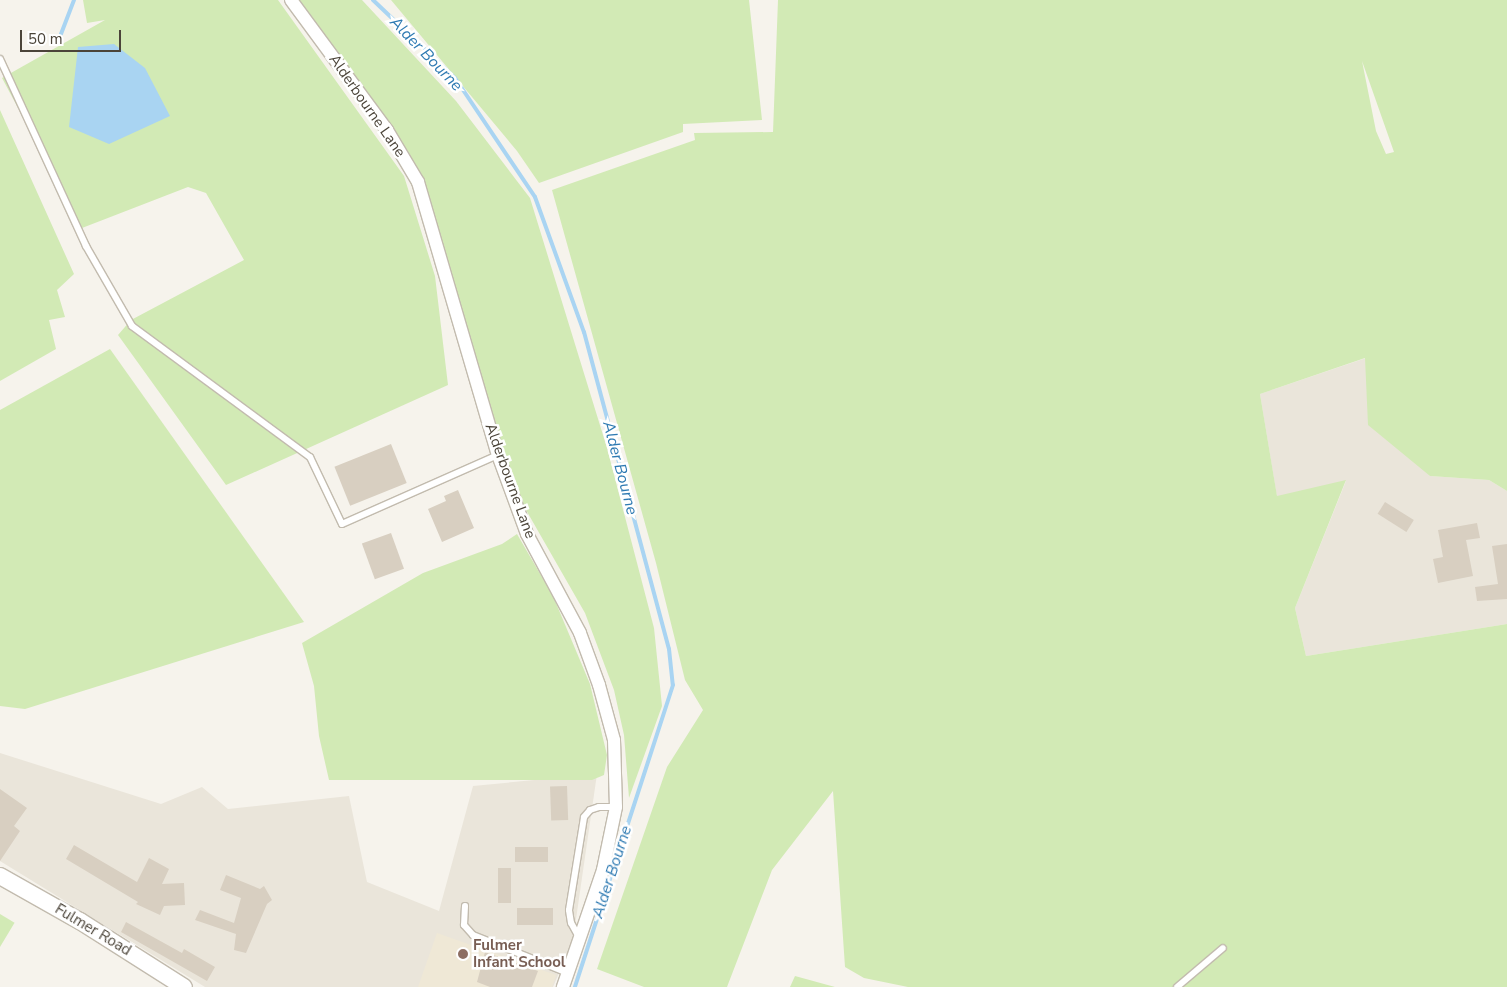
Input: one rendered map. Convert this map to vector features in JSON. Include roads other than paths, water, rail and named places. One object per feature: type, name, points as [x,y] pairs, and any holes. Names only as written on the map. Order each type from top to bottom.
[{"type":"street","name":"Alderbourne Lane","points":[[291,0],[387,130],[418,182],[498,455],[527,534],[580,633],[599,686],[614,740],[616,806],[603,870],[563,987]]},
{"type":"street","name":"Fulmer Road","points":[[0,876],[80,921],[184,987]]},
{"type":"lane","points":[[0,59],[86,246],[132,326],[310,458],[342,524],[498,455]]},
{"type":"lane","points":[[580,939],[571,923],[569,910],[584,817],[590,810],[599,807],[616,806]]},
{"type":"lane","points":[[464,906],[464,925],[472,935],[568,973]]},
{"type":"lane","points":[[1177,987],[1223,948]]},
{"type":"water","points":[[114,44],[145,68],[170,116],[109,144],[69,127],[78,47]]},
{"type":"waterway","points":[[61,34],[74,0]]},
{"type":"waterway","name":"Alder Bourne","points":[[373,0],[455,78],[535,197],[584,332],[669,649],[673,685],[575,987]]},
{"type":"place","name":"Fulmer Infant School","points":[[463,954]]}]
